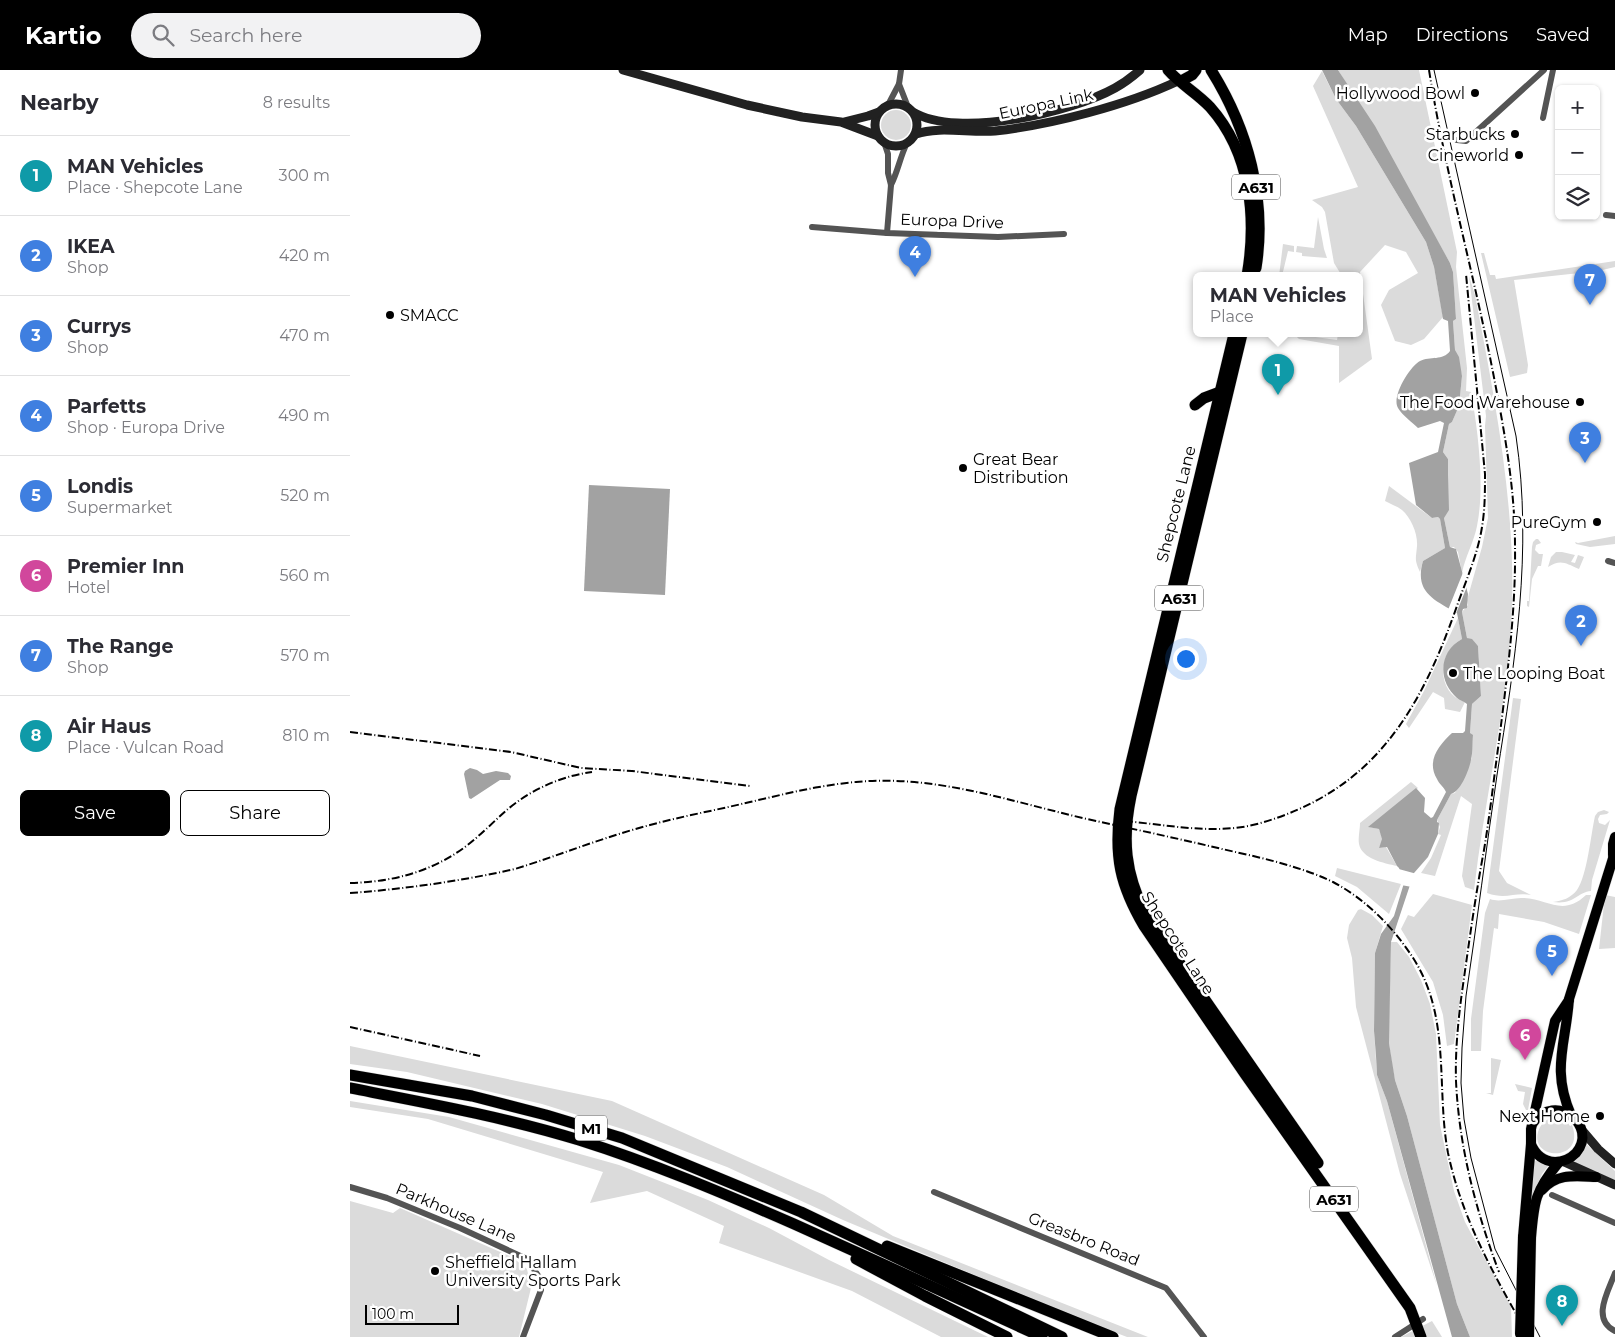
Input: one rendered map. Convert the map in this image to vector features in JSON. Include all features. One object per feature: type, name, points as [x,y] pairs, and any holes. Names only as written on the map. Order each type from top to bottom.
[{"type":"highway","points":[[1168,70],[1180,81],[1192,75],[1196,70]]},
{"type":"highway","name":"A631","points":[[1211,70],[1239,125],[1251,207],[1251,243],[1247,272]]},
{"type":"highway","name":"A631","points":[[1180,81],[1206,103],[1229,131],[1245,161],[1256,190],[1260,217],[1260,234],[1255,272]]},
{"type":"highway","points":[[1206,103],[1213,104],[1228,101]]},
{"type":"highway","name":"Shepcote Lane","points":[[1220,411],[1220,392],[1233,337]]},
{"type":"highway","name":"Shepcote Lane","points":[[1241,337],[1220,411],[1120,809],[1116,835],[1122,878],[1132,905],[1144,926],[1245,1074],[1420,1321],[1428,1337]]},
{"type":"highway","points":[[1195,405],[1204,398],[1220,392]]},
{"type":"highway","name":"M1","points":[[350,1075],[472,1096],[546,1114],[622,1138],[813,1218],[1062,1337]]},
{"type":"highway","name":"M1","points":[[350,1088],[445,1106],[515,1122],[579,1140],[654,1166],[883,1263],[1042,1337]]},
{"type":"highway","points":[[813,1218],[855,1232],[1112,1337]]},
{"type":"highway","name":"M1","points":[[782,1219],[925,1296],[1007,1337]]},
{"type":"highway","name":"Shepcote Lane","points":[[1420,1321],[1421,1337]]},
{"type":"main road","points":[[1571,1115],[1564,1098],[1560,1070],[1562,1046],[1568,1021],[1569,999],[1614,854],[1613,844],[1615,837]]},
{"type":"main road","points":[[1523,1336],[1530,1134],[1555,1021],[1569,999]]},
{"type":"main road","points":[[1531,1144],[1536,1153],[1552,1162],[1571,1157],[1578,1149],[1582,1139],[1581,1128],[1577,1121],[1563,1111],[1550,1111],[1542,1114],[1533,1124]]},
{"type":"main road","points":[[1527,1238],[1537,1196],[1546,1177],[1561,1161]]},
{"type":"main road","points":[[1537,1196],[1547,1185],[1558,1178],[1572,1175],[1596,1177]]},
{"type":"street","points":[[623,70],[747,106],[794,116],[841,122],[895,146],[907,143],[916,134],[918,122],[899,84]]},
{"type":"street","points":[[841,122],[863,118],[879,112],[888,105],[899,84],[901,70]]},
{"type":"street","name":"Europa Link","points":[[911,109],[926,118],[957,122],[1015,119],[1056,110],[1093,98],[1124,83],[1140,70]]},
{"type":"street","points":[[1457,140],[1466,141],[1544,70]]},
{"type":"street","points":[[1543,118],[1553,70]]},
{"type":"street","name":"Europa Link","points":[[916,134],[932,130],[982,132],[1048,122],[1121,102],[1180,81]]},
{"type":"street","points":[[888,105],[898,103],[911,109]]},
{"type":"street","points":[[879,112],[875,124],[881,139]]},
{"type":"street","name":"Europa Drive","points":[[881,139],[888,154],[888,173],[891,185],[887,233],[998,237],[1064,234]]},
{"type":"street","name":"Europa Drive","points":[[891,185],[907,143]]},
{"type":"street","points":[[1606,215],[1615,216]]},
{"type":"street","points":[[812,227],[887,233]]},
{"type":"street","points":[[1608,561],[1615,563]]},
{"type":"street","points":[[1581,1128],[1598,1149],[1615,1164]]},
{"type":"street","points":[[1561,1161],[1615,1186]]},
{"type":"street","name":"Parkhouse Lane","points":[[350,1187],[388,1198],[467,1231],[527,1259],[539,1278],[541,1290],[523,1337]]},
{"type":"street","name":"Greasbro Road","points":[[934,1192],[1166,1288],[1204,1337]]},
{"type":"street","points":[[1552,1195],[1615,1223]]},
{"type":"street","points":[[1613,1337],[1615,1332],[1605,1323],[1602,1311],[1615,1273]]},
{"type":"street","points":[[1395,1337],[1420,1321]]},
{"type":"shaded area","points":[[1322,70],[1338,70],[1375,126],[1450,263],[1453,272],[1456,319],[1453,321],[1455,350],[1459,357],[1462,376],[1459,406],[1452,422],[1449,424],[1443,452],[1448,459],[1449,510],[1444,518],[1450,547],[1456,549],[1468,594],[1467,608],[1463,609],[1462,612],[1467,638],[1472,639],[1478,646],[1481,696],[1472,704],[1470,733],[1473,735],[1472,751],[1464,780],[1458,789],[1451,794],[1437,820],[1439,823],[1438,834],[1428,857],[1414,873],[1391,942],[1389,1043],[1395,1080],[1407,1116],[1457,1304],[1470,1337],[1452,1337],[1387,1101],[1377,1075],[1374,1031],[1375,953],[1381,934],[1394,916],[1404,883],[1399,868],[1387,847],[1379,848],[1382,839],[1379,829],[1368,827],[1416,788],[1425,798],[1424,812],[1431,818],[1433,817],[1446,792],[1434,772],[1433,760],[1439,748],[1452,733],[1463,733],[1465,731],[1467,704],[1458,699],[1451,691],[1446,683],[1443,667],[1449,651],[1454,644],[1462,639],[1457,613],[1428,594],[1421,580],[1423,561],[1445,548],[1440,519],[1438,517],[1432,518],[1416,505],[1409,463],[1438,452],[1444,423],[1440,421],[1418,428],[1402,414],[1397,403],[1399,390],[1407,375],[1416,364],[1420,361],[1444,356],[1450,351],[1448,321],[1443,319],[1434,267],[1426,242],[1356,126],[1336,99]]},
{"type":"shaded area","points":[[1338,70],[1419,70],[1457,252],[1456,267],[1467,368],[1466,391],[1471,392],[1480,459],[1480,494],[1477,526],[1462,573],[1458,552],[1454,547],[1450,547],[1444,518],[1448,459],[1443,452],[1449,424],[1452,422],[1459,406],[1462,376],[1455,350],[1453,321],[1456,319],[1453,272],[1450,263],[1372,125]]},
{"type":"shaded area","points":[[1322,71],[1336,99],[1356,126],[1426,242],[1434,267],[1443,317],[1424,339],[1411,345],[1395,341],[1381,305],[1389,290],[1418,273],[1406,252],[1385,245],[1360,272],[1340,272],[1334,263],[1325,212],[1322,207],[1312,200],[1358,187],[1313,86]]},
{"type":"shaded area","points":[[896,110],[907,114],[911,125],[907,136],[896,140],[885,136],[881,125],[885,114]]},
{"type":"shaded area","points":[[1318,217],[1327,258],[1302,256],[1302,253],[1296,252],[1297,246],[1314,248]]},
{"type":"shaded area","points":[[1283,244],[1294,246],[1294,252],[1288,251],[1283,272],[1280,272]]},
{"type":"shaded area","points":[[1481,253],[1484,253],[1490,275],[1495,275],[1496,279],[1615,261],[1615,267],[1598,271],[1514,280],[1528,365],[1527,373],[1510,377]]},
{"type":"shaded area","points":[[1469,276],[1475,295],[1483,336],[1504,461],[1511,544],[1512,586],[1511,628],[1504,694],[1474,890],[1465,887],[1462,876],[1472,804],[1461,796],[1435,876],[1421,873],[1431,858],[1441,835],[1438,834],[1440,827],[1437,820],[1451,794],[1455,793],[1472,758],[1470,733],[1472,704],[1481,696],[1478,646],[1467,638],[1462,612],[1468,605],[1467,600],[1488,518],[1486,416]]},
{"type":"shaded area","points":[[1363,294],[1372,359],[1339,383],[1339,346],[1299,339],[1297,337],[1337,340],[1338,337],[1363,337]]},
{"type":"shaded area","points":[[589,485],[670,489],[665,595],[584,591]]},
{"type":"shaded area","points":[[1389,486],[1432,518],[1438,517],[1440,519],[1445,548],[1423,561],[1420,572],[1416,561],[1417,541],[1415,531],[1402,510],[1385,501]]},
{"type":"shaded area","points":[[1615,536],[1615,544],[1590,547],[1576,544],[1575,542],[1578,543]]},
{"type":"shaded area","points":[[1536,539],[1541,543],[1536,545],[1535,550],[1539,554],[1543,554],[1541,566],[1538,566],[1532,579],[1529,607],[1527,606],[1527,601],[1529,601],[1532,547]]},
{"type":"shaded area","points":[[1556,552],[1575,555],[1571,562],[1575,563],[1578,555],[1584,557],[1579,569],[1560,563],[1548,567],[1551,557]]},
{"type":"shaded area","points":[[1458,618],[1462,639],[1448,653],[1444,662],[1443,672],[1449,690],[1465,702],[1460,712],[1445,709],[1444,698],[1433,692],[1409,728],[1406,724],[1424,691]]},
{"type":"shaded area","points":[[1513,698],[1521,699],[1499,871],[1507,883],[1531,895],[1500,896],[1487,893]]},
{"type":"shaded area","points":[[470,768],[483,774],[496,771],[508,773],[511,776],[510,780],[500,780],[471,799],[469,798],[464,774]]},
{"type":"shaded area","points":[[1411,782],[1418,788],[1369,827],[1379,829],[1383,839],[1379,848],[1386,847],[1397,866],[1369,857],[1364,853],[1359,844],[1360,823]]},
{"type":"shaded area","points":[[1604,810],[1609,812],[1600,815],[1599,823],[1605,825],[1610,820],[1592,880],[1591,891],[1566,902],[1553,902],[1566,899],[1577,890],[1586,865],[1595,816],[1598,812]]},
{"type":"shaded area","points":[[1337,868],[1401,884],[1389,914],[1357,887],[1335,876]]},
{"type":"shaded area","points":[[1433,894],[1472,905],[1454,1044],[1447,1046],[1443,1015],[1433,982],[1401,929],[1408,915],[1414,917]]},
{"type":"shaded area","points":[[1586,895],[1591,895],[1579,934],[1544,922],[1499,914],[1498,929],[1494,928],[1483,1011],[1481,1051],[1471,1051],[1471,1019],[1485,913],[1490,899],[1524,898],[1563,906],[1570,905]]},
{"type":"shaded area","points":[[1605,895],[1615,897],[1615,948],[1599,949]]},
{"type":"shaded area","points":[[1361,909],[1372,915],[1383,926],[1375,953],[1374,1031],[1377,1075],[1387,1101],[1437,1286],[1400,1174],[1356,1007],[1352,958],[1347,938],[1349,925],[1358,910]]},
{"type":"shaded area","points":[[1391,942],[1397,942],[1409,957],[1421,980],[1430,1004],[1436,1034],[1440,1125],[1454,1191],[1465,1222],[1511,1307],[1512,1337],[1470,1337],[1457,1304],[1392,1065],[1389,1043]]},
{"type":"shaded area","points":[[350,1046],[612,1101],[824,1195],[893,1236],[1148,1337],[1127,1337],[1075,1317],[843,1220],[727,1167],[645,1136],[542,1104],[407,1072],[350,1064]]},
{"type":"shaded area","points":[[1491,1058],[1501,1060],[1493,1095],[1486,1093],[1491,1093]]},
{"type":"shaded area","points":[[1515,1084],[1532,1088],[1528,1110],[1526,1110],[1523,1104],[1525,1092],[1518,1091]]},
{"type":"shaded area","points":[[350,1101],[449,1117],[619,1165],[708,1200],[769,1228],[829,1260],[988,1337],[941,1337],[852,1291],[719,1243],[724,1226],[647,1191],[590,1203],[603,1172],[428,1119],[350,1107]]},
{"type":"shaded area","points":[[1555,1117],[1566,1120],[1570,1126],[1572,1125],[1574,1137],[1571,1146],[1565,1151],[1557,1153],[1549,1152],[1542,1148],[1538,1142],[1538,1132],[1542,1124],[1546,1120]]},
{"type":"shaded area","points":[[1584,1142],[1615,1171],[1615,1180],[1576,1164],[1574,1158]]},
{"type":"shaded area","points":[[1539,1159],[1549,1165],[1542,1174],[1533,1196],[1531,1195],[1534,1162]]},
{"type":"shaded area","name":"Sheffield Hallam University Sports Park","points":[[350,1201],[393,1213],[400,1208],[512,1257],[527,1269],[531,1288],[519,1337],[350,1337]]},
{"type":"shaded area","points":[[1432,1321],[1442,1337],[1401,1337]]},
{"type":"pier","points":[[1464,570],[1468,584],[1455,616],[1448,610]]},
{"type":"pier","points":[[1395,868],[1417,874],[1412,887],[1401,885],[1397,869]]},
{"type":"tram line","points":[[1434,70],[1516,436],[1523,522],[1520,606],[1510,690],[1466,996],[1461,1083],[1464,1119],[1471,1158],[1495,1249],[1540,1337]]},
{"type":"railway","points":[[1429,70],[1444,150],[1496,388],[1512,486],[1515,526],[1514,595],[1510,644],[1488,823],[1460,1004],[1456,1068],[1461,1130],[1470,1178],[1483,1226],[1499,1272]]},
{"type":"railway","points":[[1125,821],[1191,828],[1225,829],[1257,824],[1298,810],[1333,791],[1362,768],[1388,742],[1409,712],[1444,642],[1475,556],[1483,520],[1485,474],[1466,274]]},
{"type":"railway","points":[[350,732],[511,752],[581,768],[632,771],[750,786]]},
{"type":"railway","points":[[350,883],[396,878],[439,863],[465,847],[527,795],[559,780],[592,772]]},
{"type":"railway","points":[[350,893],[433,884],[515,869],[616,835],[675,819],[789,793],[843,783],[887,781],[917,782],[978,792],[1096,821],[1250,855],[1307,871],[1333,882],[1369,906],[1399,938],[1415,961],[1426,984],[1434,1007],[1438,1031],[1445,1129],[1454,1177],[1470,1224],[1480,1246],[1527,1333]]},
{"type":"railway","points":[[350,1027],[480,1056]]},
{"type":"place","name":"Hollywood Bowl","points":[[1475,93]]},
{"type":"place","name":"Starbucks","points":[[1515,134]]},
{"type":"place","name":"Cineworld","points":[[1519,155]]},
{"type":"place","name":"Parfetts","points":[[915,277]]},
{"type":"place","name":"The Range","points":[[1590,305]]},
{"type":"place","name":"SMACC","points":[[390,315]]},
{"type":"place","name":"MAN Vehicles","points":[[1278,395]]},
{"type":"place","name":"The Food Warehouse","points":[[1580,402]]},
{"type":"place","name":"Currys","points":[[1585,463]]},
{"type":"place","name":"Great Bear Distribution","points":[[963,468]]},
{"type":"place","name":"PureGym","points":[[1597,522]]},
{"type":"place","name":"IKEA","points":[[1581,646]]},
{"type":"place","name":"The Looping Boat","points":[[1453,673]]},
{"type":"place","name":"Londis","points":[[1552,976]]},
{"type":"place","name":"Premier Inn","points":[[1525,1060]]},
{"type":"place","name":"Next Home","points":[[1600,1116]]},
{"type":"place","name":"Sheffield Hallam University Sports Park","points":[[435,1271]]},
{"type":"place","name":"Air Haus","points":[[1562,1326]]}]
